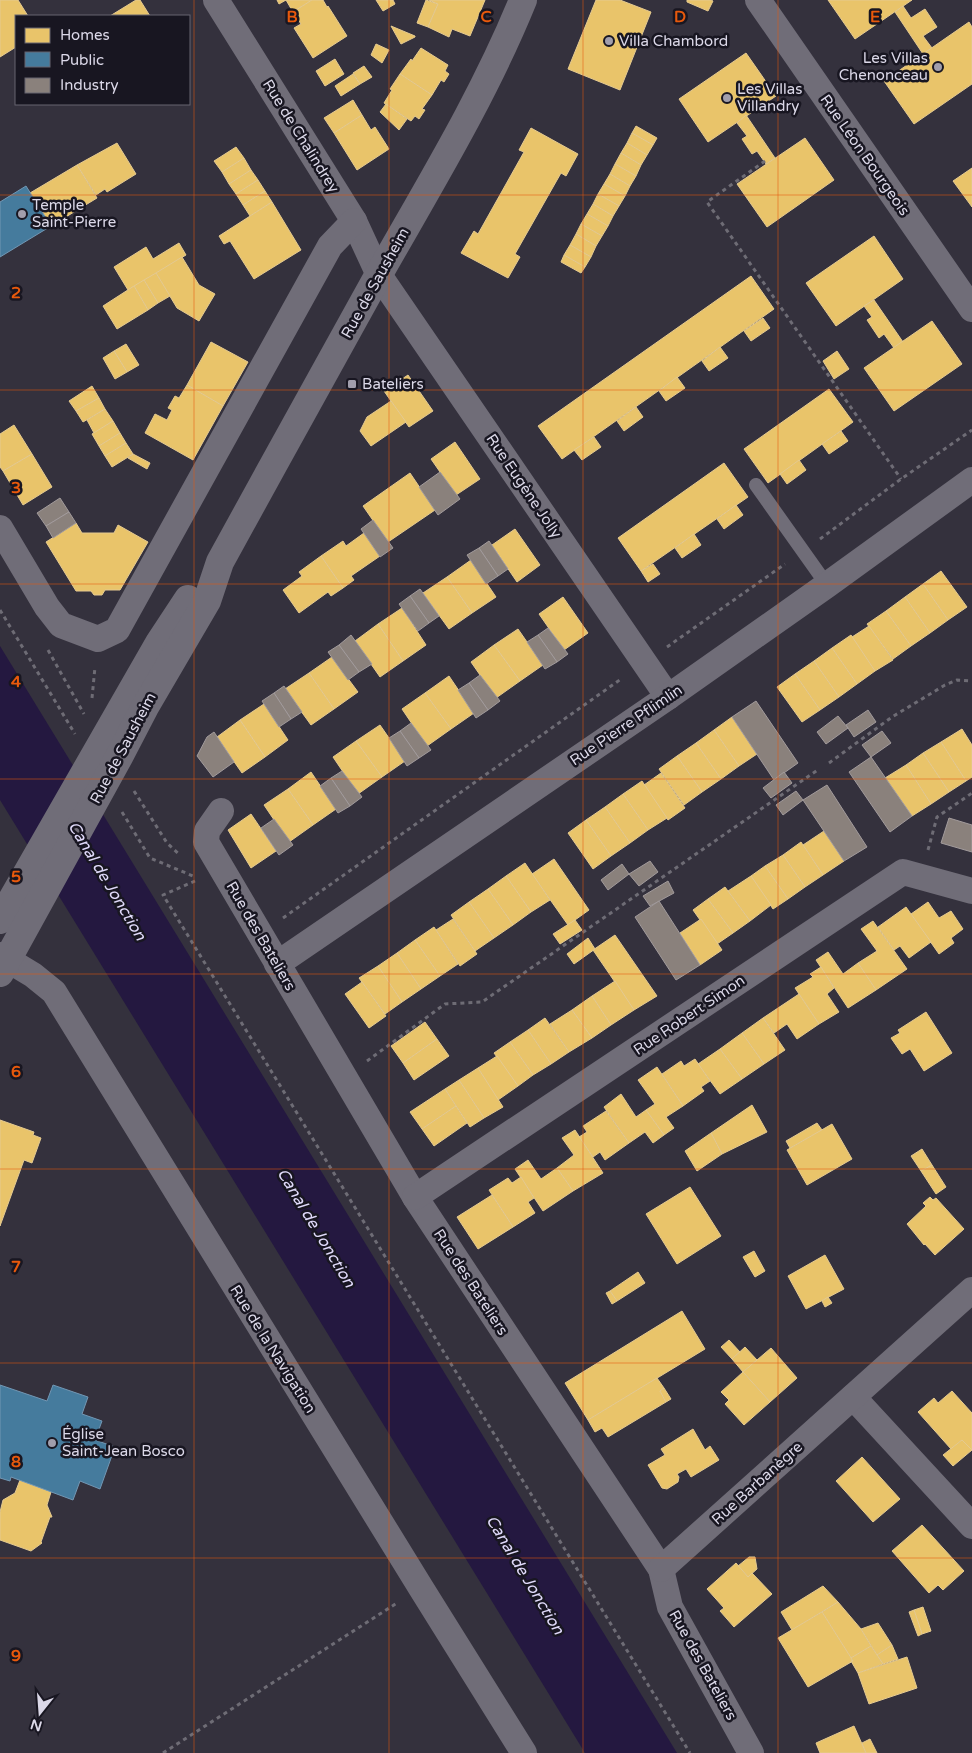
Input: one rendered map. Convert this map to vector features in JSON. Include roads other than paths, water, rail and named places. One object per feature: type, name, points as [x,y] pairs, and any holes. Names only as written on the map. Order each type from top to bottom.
[{"type":"main road","name":"Rue de Sausheim","points":[[0,920],[31,892],[122,778],[145,707],[207,601],[220,562],[379,275],[445,161],[504,46],[523,0]]},
{"type":"main road","name":"Rue de Sausheim","points":[[3,962],[91,743],[188,598],[220,562]]},
{"type":"street","name":"Rue de Chalindrey","points":[[216,0],[354,221],[379,275]]},
{"type":"street","name":"Rue Léon Bourgeois","points":[[758,0],[972,309]]},
{"type":"street","points":[[0,528],[47,607],[61,626],[98,639],[117,630],[330,246],[354,221]]},
{"type":"street","name":"Rue Eugène Jolly","points":[[379,275],[668,697]]},
{"type":"street","name":"Rue Pierre Pflimlin","points":[[277,964],[668,697],[972,480]]},
{"type":"street","name":"Rue des Bateliers","points":[[222,810],[207,831],[206,842],[415,1197],[661,1570],[670,1607],[751,1753]]},
{"type":"street","name":"Rue Robert Simon","points":[[415,1197],[903,872],[972,891]]},
{"type":"street","name":"Rue de la Navigation","points":[[3,962],[33,974],[54,992],[420,1588],[524,1753]]},
{"type":"street","name":"Rue Barbanègre","points":[[661,1570],[972,1290]]},
{"type":"street","points":[[854,1398],[972,1526]]},
{"type":"lane","points":[[756,485],[827,585]]},
{"type":"water","name":"Canal de Jonction","points":[[0,646],[677,1753],[585,1753],[0,800]]},
{"type":"place","name":"Villa Chambord","points":[[609,41]]},
{"type":"place","name":"Les Villas Chenonceau","points":[[938,67]]},
{"type":"place","name":"Les Villas Villandry","points":[[727,98]]},
{"type":"place","name":"Temple Saint-Pierre","points":[[22,214]]},
{"type":"place","name":"Bateliers","points":[[352,384]]},
{"type":"place","name":"Église Saint-Jean Bosco","points":[[52,1443]]}]
